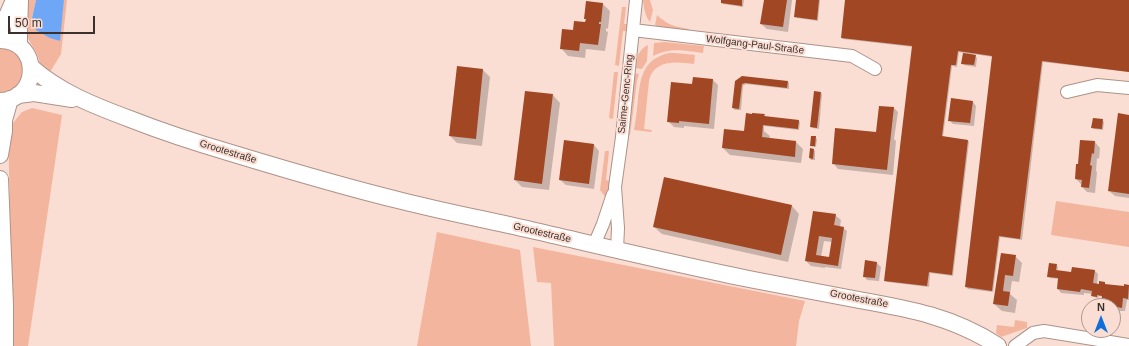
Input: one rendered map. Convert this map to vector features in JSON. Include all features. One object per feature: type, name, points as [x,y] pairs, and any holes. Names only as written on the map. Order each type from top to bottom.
[{"type":"main road","points":[[0,32],[14,0]]},
{"type":"main road","points":[[19,46],[20,0]]},
{"type":"main road","points":[[0,40],[11,41],[25,51],[31,67],[30,78],[26,88],[9,98],[0,155]]},
{"type":"main road","name":"Grootestraße","points":[[31,67],[42,77],[88,103],[148,126],[297,173],[401,201],[594,245],[926,314],[953,322],[988,339],[998,346]]},
{"type":"main road","name":"Grootestraße","points":[[9,98],[34,92],[88,103]]},
{"type":"main road","points":[[0,179],[5,298],[5,346]]},
{"type":"street","name":"Saime-Genc-Ring","points":[[594,245],[603,224],[615,187],[622,137],[636,0]]},
{"type":"street","name":"Wolfgang-Paul-Straße","points":[[633,30],[852,56],[875,69]]},
{"type":"street","points":[[1067,92],[1097,85],[1129,88]]},
{"type":"street","name":"Saime-Genc-Ring","points":[[615,187],[618,228],[617,250]]},
{"type":"street","points":[[1015,346],[1032,333],[1044,331],[1129,345]]},
{"type":"shaded area","points":[[28,0],[36,0],[32,17],[59,41],[64,0],[67,0],[61,54],[50,72],[41,67],[37,54],[25,33]]},
{"type":"shaded area","points":[[643,0],[650,0],[653,10],[650,22],[644,9]]},
{"type":"shaded area","points":[[622,7],[626,7],[624,24],[628,24],[627,31],[623,31],[619,66],[615,65]]},
{"type":"shaded area","points":[[657,15],[672,25],[689,29],[689,32],[660,28],[655,25]]},
{"type":"shaded area","points":[[664,42],[704,46],[703,53],[666,51],[653,56],[654,43]]},
{"type":"shaded area","points":[[648,45],[647,61],[642,69],[634,68],[638,54]]},
{"type":"shaded area","points":[[0,47],[10,48],[17,52],[22,59],[24,66],[23,74],[15,88],[9,92],[0,93]]},
{"type":"shaded area","points":[[669,53],[695,55],[694,64],[674,63],[661,65],[656,69],[649,81],[644,129],[652,130],[651,132],[634,130],[639,90],[645,69],[654,59]]},
{"type":"shaded area","points":[[614,72],[618,72],[613,119],[609,118]]},
{"type":"shaded area","points":[[633,73],[639,74],[630,135],[627,135]]},
{"type":"shaded area","points":[[32,108],[62,115],[28,346],[13,346],[8,125],[13,123],[22,112]]},
{"type":"shaded area","points":[[605,151],[609,151],[606,180],[610,181],[606,198],[600,190]]},
{"type":"shaded area","points":[[1056,201],[1129,212],[1129,247],[1051,235]]},
{"type":"shaded area","points":[[437,232],[520,250],[531,346],[417,346]]},
{"type":"shaded area","points":[[533,247],[805,301],[799,321],[796,346],[554,346],[551,283],[537,282]]},
{"type":"shaded area","points":[[1015,320],[1027,322],[1027,328],[1001,337],[996,333],[997,325],[1014,327]]},
{"type":"water","points":[[36,0],[64,0],[60,41],[50,38],[36,30],[32,18]]},
{"type":"building","points":[[721,0],[742,0],[742,6],[721,3]]},
{"type":"building","points":[[764,0],[787,0],[783,27],[760,24]]},
{"type":"building","points":[[796,0],[819,0],[817,20],[794,17]]},
{"type":"building","points":[[845,0],[1129,0],[1129,72],[1042,61],[1020,239],[999,236],[992,291],[965,287],[992,56],[958,51],[956,65],[951,65],[942,136],[968,140],[952,275],[929,272],[927,286],[884,281],[912,46],[841,38]]},
{"type":"building","points":[[586,1],[603,3],[601,22],[599,22],[599,24],[601,24],[598,45],[580,43],[579,51],[560,49],[562,29],[573,30],[574,21],[585,22]]},
{"type":"building","points":[[963,53],[976,55],[974,65],[961,64]]},
{"type":"building","points":[[457,66],[483,69],[476,139],[449,136]]},
{"type":"building","points":[[742,76],[788,81],[787,88],[745,83],[742,84],[739,109],[732,108],[735,81]]},
{"type":"building","points":[[693,77],[713,79],[709,124],[679,121],[679,123],[667,122],[671,82],[692,84]]},
{"type":"building","points":[[525,91],[553,94],[542,184],[514,180]]},
{"type":"building","points":[[814,91],[821,92],[817,128],[810,127]]},
{"type":"building","points":[[951,98],[973,101],[970,123],[948,121]]},
{"type":"building","points":[[879,106],[894,107],[887,170],[832,164],[835,128],[876,132]]},
{"type":"building","points":[[746,113],[765,114],[764,116],[799,120],[798,129],[763,125],[762,137],[796,141],[795,157],[722,148],[724,129],[744,131]]},
{"type":"building","points":[[1118,113],[1129,115],[1129,194],[1108,191]]},
{"type":"building","points":[[1093,118],[1103,119],[1102,129],[1091,128]]},
{"type":"building","points":[[811,136],[816,136],[815,146],[810,146]]},
{"type":"building","points":[[564,140],[594,144],[589,184],[559,180]]},
{"type":"building","points":[[1080,140],[1095,141],[1094,154],[1092,153],[1090,165],[1092,166],[1089,188],[1081,187],[1082,180],[1075,179]]},
{"type":"building","points":[[810,148],[814,149],[813,159],[809,158]]},
{"type":"building","points":[[664,177],[792,205],[781,255],[653,227]]},
{"type":"building","points":[[813,211],[836,214],[834,225],[844,227],[838,266],[805,261]],"holes":[[[819,236],[832,238],[829,257],[816,255]]]},
{"type":"building","points":[[1001,253],[1016,255],[1013,276],[1005,275],[1003,291],[1010,292],[1008,306],[993,304]]},
{"type":"building","points":[[865,260],[877,262],[875,278],[863,277]]},
{"type":"building","points":[[1049,263],[1057,264],[1056,270],[1071,272],[1072,267],[1095,270],[1093,283],[1099,284],[1099,281],[1105,282],[1105,284],[1124,286],[1124,284],[1129,285],[1128,299],[1123,298],[1121,308],[1121,298],[1102,298],[1102,296],[1097,295],[1097,297],[1091,296],[1092,291],[1081,289],[1080,292],[1057,289],[1058,278],[1047,277]]}]
